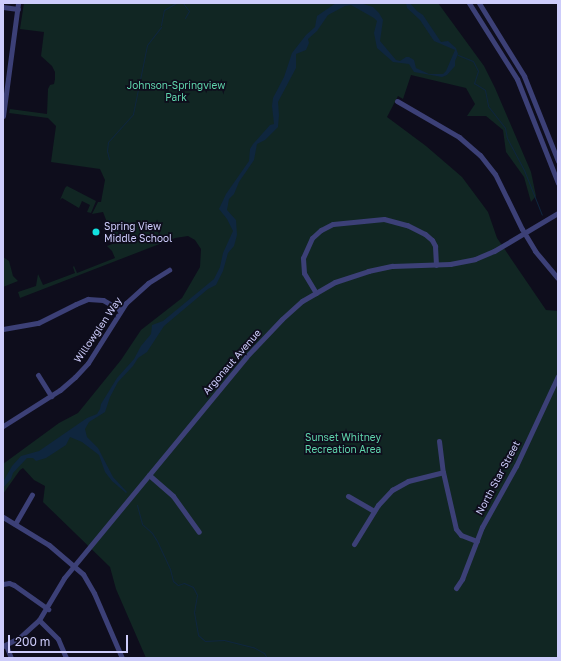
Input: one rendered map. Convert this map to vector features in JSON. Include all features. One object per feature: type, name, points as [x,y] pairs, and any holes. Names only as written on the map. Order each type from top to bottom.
[{"type":"street","points":[[3,116],[18,3]]},
{"type":"street","points":[[469,3],[517,79],[558,183]]},
{"type":"street","points":[[479,3],[524,76],[558,161]]},
{"type":"street","points":[[3,7],[18,9]]},
{"type":"street","points":[[398,101],[459,137],[480,155],[501,185],[524,233],[558,278]]},
{"type":"street","name":"Argonaut Avenue","points":[[4,646],[25,633],[39,620],[48,608],[60,584],[74,566],[256,347],[292,310],[335,282],[368,271],[392,266],[458,263],[483,256],[558,213]]},
{"type":"street","points":[[316,293],[304,273],[303,258],[306,248],[312,238],[321,230],[333,224],[384,219],[407,225],[425,234],[433,241],[436,252],[436,265]]},
{"type":"street","name":"Willowglen Way","points":[[3,426],[68,384],[82,370],[120,310],[141,289],[169,270]]},
{"type":"street","points":[[3,330],[38,323],[88,299],[103,300],[120,310]]},
{"type":"street","points":[[38,375],[51,396]]},
{"type":"street","name":"North Star Street","points":[[456,588],[462,579],[488,516],[516,466],[558,376]]},
{"type":"street","points":[[439,441],[443,472],[456,529],[461,535],[477,540]]},
{"type":"street","points":[[354,544],[374,511],[385,497],[400,485],[417,478],[443,472]]},
{"type":"street","points":[[149,475],[173,496],[199,532]]},
{"type":"street","points":[[15,524],[32,495]]},
{"type":"street","points":[[348,496],[374,511]]},
{"type":"street","points":[[3,517],[49,545],[74,566],[89,583],[122,658]]},
{"type":"street","points":[[3,584],[9,583],[14,585],[48,608]]},
{"type":"street","points":[[39,620],[54,634],[66,658]]},
{"type":"street","points":[[4,646],[11,658]]},
{"type":"green space","name":"Sunset Whitney Recreation Area","points":[[24,3],[438,3],[484,66],[531,172],[536,196],[531,202],[524,177],[506,152],[503,130],[486,116],[467,116],[475,104],[466,88],[411,75],[403,99],[398,96],[387,117],[426,146],[462,177],[488,212],[497,238],[546,310],[558,311],[558,658],[146,658],[116,589],[110,567],[43,502],[45,486],[34,480],[23,468],[3,494],[3,464],[59,423],[78,413],[121,360],[141,330],[182,298],[200,267],[201,249],[195,240],[188,236],[175,238],[20,298],[18,292],[36,286],[38,274],[43,285],[75,273],[74,266],[77,273],[115,258],[112,251],[107,246],[115,243],[103,212],[92,214],[98,202],[101,202],[105,180],[100,169],[51,162],[56,126],[48,118],[9,113],[10,109],[47,114],[48,89],[50,85],[54,84],[55,79],[55,72],[52,66],[41,56],[44,32],[20,29]]},
{"type":"green space","points":[[67,186],[96,201],[91,213],[87,212],[90,205],[82,201],[79,208],[62,198],[60,200]]},
{"type":"green space","points":[[3,257],[9,261],[13,276],[18,281],[3,287]]},
{"type":"water","points":[[336,3],[360,3],[373,7],[383,20],[380,41],[396,60],[400,61],[406,57],[409,57],[414,60],[416,68],[429,74],[443,74],[446,71],[455,50],[434,41],[420,20],[407,8],[406,3],[410,3],[423,15],[441,42],[448,41],[456,48],[458,54],[455,61],[455,66],[447,75],[442,77],[414,72],[409,64],[393,62],[377,48],[374,33],[377,21],[374,18],[351,5],[345,6],[328,15],[317,31],[308,39],[309,43],[306,50],[296,54],[296,68],[278,102],[278,127],[265,140],[257,144],[254,160],[239,182],[234,194],[229,199],[227,210],[236,220],[237,235],[234,246],[228,253],[223,271],[216,285],[208,289],[164,326],[147,352],[138,358],[133,366],[118,382],[110,397],[105,412],[89,422],[85,429],[87,437],[98,448],[113,477],[127,492],[126,493],[112,481],[105,472],[99,455],[82,442],[70,437],[66,445],[46,458],[36,461],[33,458],[27,458],[13,473],[11,479],[3,488],[3,482],[12,466],[21,456],[39,451],[87,418],[97,414],[101,404],[117,378],[134,359],[141,346],[151,334],[152,325],[163,321],[214,279],[220,267],[223,253],[233,231],[227,219],[219,209],[226,194],[249,161],[250,149],[253,144],[270,125],[274,124],[272,106],[273,98],[284,77],[292,53],[306,35],[315,27],[317,16]]},
{"type":"waterway","points":[[161,25],[164,10],[176,3]]},
{"type":"waterway","points":[[183,3],[189,11],[185,18]]},
{"type":"waterway","points":[[109,159],[107,151],[108,142],[133,114],[147,45],[161,27]]},
{"type":"waterway","points":[[458,55],[473,61],[478,71],[474,83],[485,90],[488,106],[505,128],[507,138],[524,170],[542,215]]},
{"type":"waterway","points":[[137,505],[142,524],[152,533],[157,541],[170,569],[173,581],[178,585],[184,583],[193,587],[197,595],[194,612],[198,635],[205,641],[224,640],[253,647],[264,653],[267,658]]},
{"type":"place","name":"Spring View Middle School","points":[[96,232]]},
{"type":"park label","name":"Johnson-Springview Park","points":[[176,90]]}]
